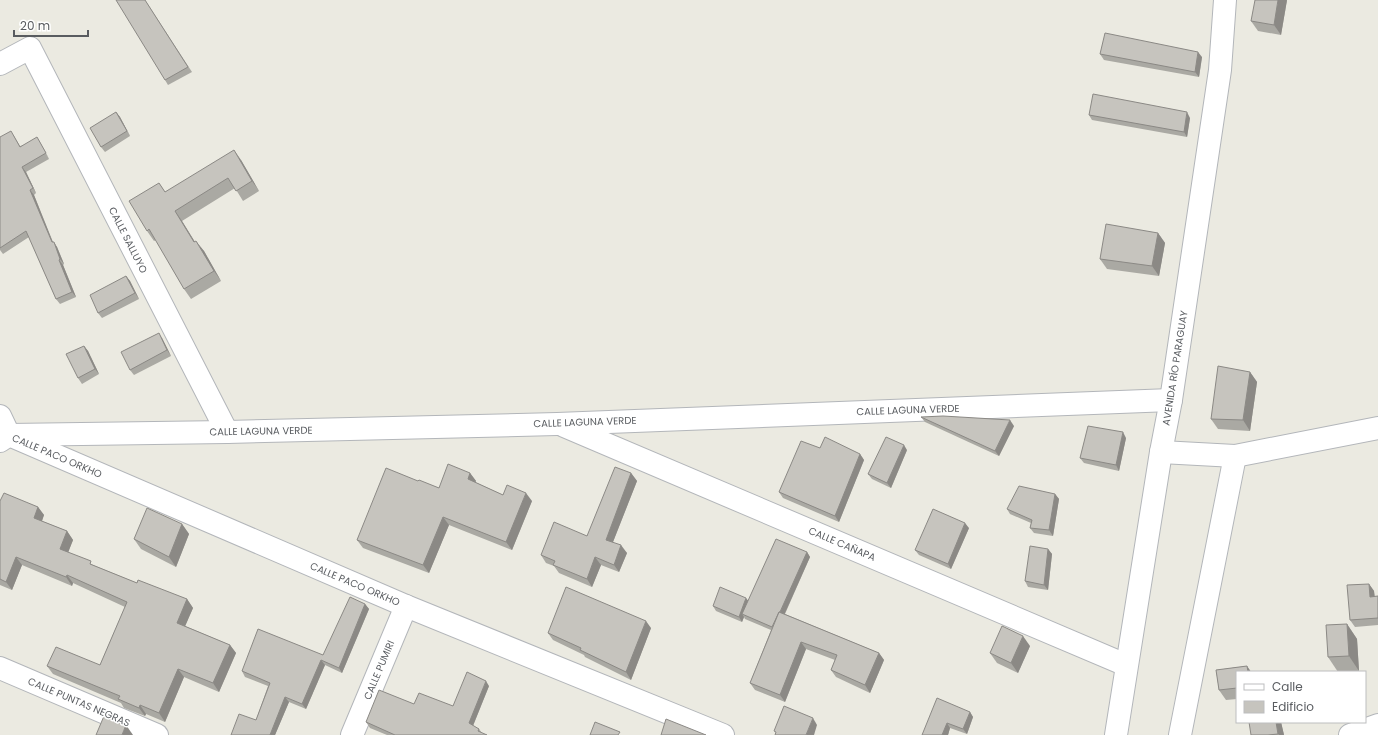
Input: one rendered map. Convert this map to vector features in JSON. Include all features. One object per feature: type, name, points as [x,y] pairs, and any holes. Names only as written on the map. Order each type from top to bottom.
[{"type":"street","name":"AVENIDA RÍO PARAGUAY","points":[[1116,735],[1126,665],[1171,400],[1220,70],[1225,0]]},
{"type":"street","name":"CALLE SALLUYO","points":[[0,64],[30,48],[227,432]]},
{"type":"street","name":"CALLE LAGUNA VERDE","points":[[4,438],[557,424],[1171,400]]},
{"type":"street","name":"CALLE PACO ORKHO","points":[[0,416],[4,438],[406,606],[723,735]]},
{"type":"street","name":"CALLE CAÑAPA","points":[[557,424],[1126,665]]},
{"type":"street","points":[[1161,452],[1235,456],[1378,428]]},
{"type":"street","points":[[1180,735],[1235,456]]},
{"type":"street","name":"CALLE PUMIRI","points":[[352,735],[406,606]]},
{"type":"street","name":"CALLE PUNTAS NEGRAS","points":[[0,668],[157,735]]},
{"type":"street","points":[[1350,735],[1378,725]]},
{"type":"building","points":[[116,0],[145,0],[188,67],[165,80]]},
{"type":"building","points":[[1255,0],[1278,0],[1274,25],[1251,21]]},
{"type":"building","points":[[1105,33],[1198,52],[1195,72],[1100,54]]},
{"type":"building","points":[[1093,94],[1187,112],[1184,132],[1089,115]]},
{"type":"building","points":[[116,112],[127,131],[101,147],[90,128]]},
{"type":"building","points":[[11,131],[20,147],[37,137],[46,153],[22,167],[33,188],[30,190],[52,242],[54,242],[60,259],[59,260],[72,292],[56,299],[26,231],[0,248],[0,137]]},
{"type":"building","points":[[234,150],[252,181],[236,191],[228,178],[175,211],[194,242],[196,241],[214,271],[184,289],[149,229],[147,231],[129,201],[159,183],[165,192]]},
{"type":"building","points":[[1106,224],[1158,233],[1152,266],[1100,259]]},
{"type":"building","points":[[126,276],[135,293],[98,313],[90,295]]},
{"type":"building","points":[[159,333],[167,350],[130,370],[121,352]]},
{"type":"building","points":[[84,346],[95,369],[78,378],[66,354]]},
{"type":"building","points":[[1218,366],[1250,372],[1243,420],[1211,419]]},
{"type":"building","points":[[943,416],[1010,420],[995,451],[921,417]]},
{"type":"building","points":[[1088,426],[1123,432],[1116,465],[1080,458]]},
{"type":"building","points":[[825,437],[860,454],[835,516],[779,492],[801,441],[820,448]]},
{"type":"building","points":[[886,437],[904,445],[887,483],[868,474]]},
{"type":"building","points":[[448,464],[470,473],[468,479],[503,495],[507,485],[526,493],[506,542],[443,517],[423,565],[357,540],[386,468],[439,488]]},
{"type":"building","points":[[615,467],[631,473],[606,540],[621,545],[614,565],[595,557],[587,579],[553,565],[555,561],[541,555],[554,522],[587,536]]},
{"type":"building","points":[[1019,486],[1055,494],[1049,530],[1030,528],[1032,520],[1007,509]]},
{"type":"building","points":[[4,493],[38,507],[34,518],[67,531],[60,549],[91,561],[90,564],[137,583],[138,580],[187,599],[177,623],[230,645],[213,683],[178,669],[159,713],[140,705],[139,708],[118,699],[120,696],[47,666],[56,647],[100,665],[127,602],[67,575],[66,577],[16,557],[6,582],[0,579],[0,501]]},
{"type":"building","points":[[147,508],[182,524],[169,557],[134,539]]},
{"type":"building","points":[[933,509],[965,523],[948,564],[915,550]]},
{"type":"building","points":[[776,539],[807,552],[772,627],[742,614]]},
{"type":"building","points":[[1030,546],[1048,549],[1044,585],[1025,581]]},
{"type":"building","points":[[1369,584],[1370,597],[1378,596],[1378,618],[1350,620],[1347,585]]},
{"type":"building","points":[[566,587],[646,621],[626,672],[580,650],[581,648],[548,633]]},
{"type":"building","points":[[720,587],[746,598],[739,617],[713,606]]},
{"type":"building","points":[[350,597],[365,604],[339,668],[321,660],[302,704],[285,697],[270,735],[231,735],[239,714],[256,720],[270,683],[242,671],[258,629],[323,655]]},
{"type":"building","points":[[779,612],[879,653],[865,685],[831,670],[837,655],[801,642],[780,695],[750,683]]},
{"type":"building","points":[[1347,624],[1349,656],[1328,657],[1326,625]]},
{"type":"building","points":[[1002,626],[1023,636],[1011,663],[990,653]]},
{"type":"building","points":[[1247,666],[1248,671],[1236,671],[1236,688],[1219,690],[1216,670]]},
{"type":"building","points":[[467,672],[486,681],[469,723],[479,729],[478,731],[487,735],[395,735],[366,722],[379,690],[414,704],[419,693],[453,706]]},
{"type":"building","points":[[937,698],[970,712],[963,729],[947,723],[942,735],[922,735]]},
{"type":"building","points":[[784,706],[813,718],[806,735],[775,735],[776,732],[774,731]]},
{"type":"building","points":[[104,716],[126,725],[122,735],[96,735]]},
{"type":"building","points":[[666,719],[706,735],[661,735]]},
{"type":"building","points":[[595,722],[620,732],[618,735],[590,735]]},
{"type":"building","points":[[1249,723],[1276,723],[1278,734],[1251,735]]}]
